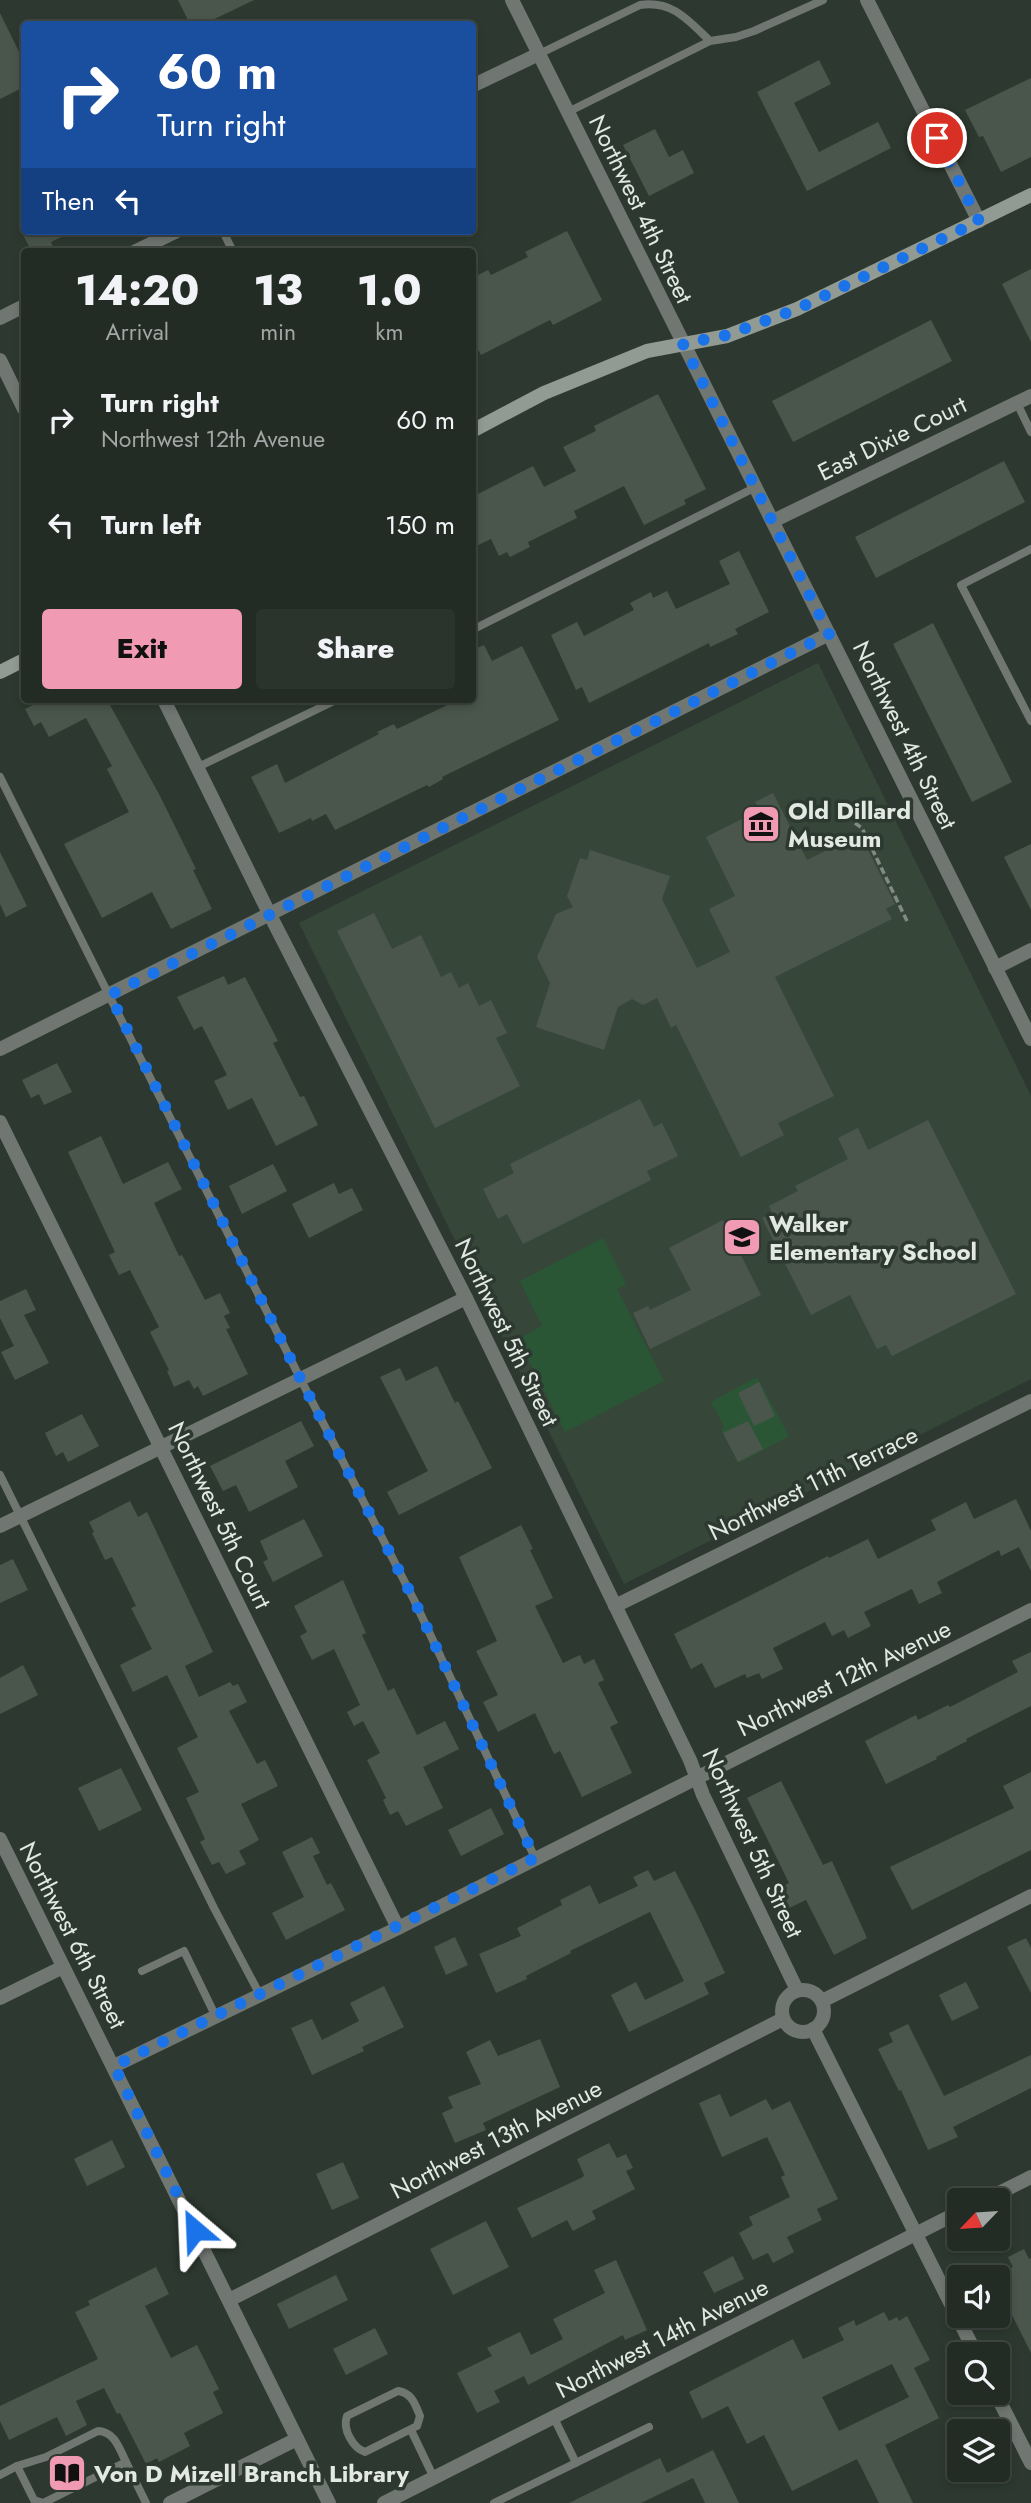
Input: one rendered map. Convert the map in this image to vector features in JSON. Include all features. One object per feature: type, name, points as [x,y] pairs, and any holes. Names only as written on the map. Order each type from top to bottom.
[{"type":"main road","points":[[476,429],[544,393],[647,351],[727,335],[797,309],[1031,195]]},
{"type":"main road","points":[[0,673],[21,662]]},
{"type":"street","name":"Northwest 4th Street","points":[[512,0],[1031,1039]]},
{"type":"street","points":[[867,0],[979,221]]},
{"type":"street","points":[[476,84],[539,54]]},
{"type":"street","points":[[142,248],[169,235]]},
{"type":"street","points":[[0,318],[21,308]]},
{"type":"street","points":[[0,360],[21,403]]},
{"type":"street","name":"East Dixie Court","points":[[774,521],[1031,396]]},
{"type":"street","points":[[0,1049],[829,634]]},
{"type":"street","name":"Northwest 5th Street","points":[[166,703],[466,1298],[697,1776],[703,1795],[797,1990]]},
{"type":"street","points":[[995,968],[1031,950]]},
{"type":"street","name":"Northwest 5th Court","points":[[0,1122],[398,1928]]},
{"type":"street","points":[[0,1526],[466,1298]]},
{"type":"street","name":"Northwest 11th Terrace","points":[[615,1606],[1031,1401]]},
{"type":"street","name":"Northwest 12th Avenue","points":[[114,2066],[398,1928],[1031,1610]]},
{"type":"street","name":"Northwest 6th Street","points":[[0,1839],[329,2503]]},
{"type":"street","points":[[822,2001],[1031,1896]]},
{"type":"street","points":[[0,1998],[63,1967]]},
{"type":"street","points":[[808,1990],[822,2001],[824,2014],[818,2025],[807,2032],[793,2029],[783,2019],[782,2005],[790,1993],[808,1990]]},
{"type":"street","name":"Northwest 13th Avenue","points":[[229,2300],[783,2019]]},
{"type":"street","points":[[813,2029],[970,2342]]},
{"type":"street","points":[[1009,2188],[1031,2177]]},
{"type":"street","name":"Northwest 14th Avenue","points":[[384,2503],[947,2218]]},
{"type":"street","points":[[1002,2405],[1031,2462]]},
{"type":"street","points":[[170,2503],[297,2439]]},
{"type":"lane","points":[[568,112],[710,41],[754,31],[823,0]]},
{"type":"lane","points":[[539,54],[640,5],[654,2],[670,6],[710,41]]},
{"type":"lane","points":[[1017,403],[1031,432]]},
{"type":"lane","points":[[476,628],[756,488]]},
{"type":"lane","points":[[1031,550],[961,585],[1031,721]]},
{"type":"lane","points":[[198,767],[330,703]]},
{"type":"lane","points":[[0,777],[414,1600],[535,1858]]},
{"type":"lane","points":[[0,1475],[214,1908],[260,1995]]},
{"type":"lane","points":[[142,1971],[184,1951],[216,2017]]},
{"type":"lane","points":[[398,2391],[411,2396],[420,2416],[417,2426],[411,2430],[365,2452],[355,2447],[344,2422],[347,2416],[398,2391]]},
{"type":"lane","points":[[554,2418],[576,2463]]},
{"type":"lane","points":[[494,2503],[649,2427]]},
{"type":"lane","points":[[411,2430],[434,2478]]},
{"type":"lane","points":[[0,2474],[46,2457],[98,2431],[107,2432],[113,2436],[146,2503]]},
{"type":"lane","points":[[17,2466],[34,2500],[43,2503],[125,2462]]},
{"type":"path","points":[[855,824],[862,828],[907,921]]},
{"type":"shaded area","name":"Walker Elementary School","points":[[818,663],[1031,1096],[1031,1379],[624,1584],[299,923]]},
{"type":"green space","points":[[603,1238],[626,1284],[617,1289],[664,1381],[565,1432],[518,1339],[542,1326],[520,1281]]},
{"type":"green space","points":[[757,1377],[789,1436],[739,1463],[722,1431],[724,1426],[711,1402]]},
{"type":"building","points":[[178,0],[254,0],[210,21],[188,21]]},
{"type":"building","points":[[0,13],[21,56],[21,88],[0,99]]},
{"type":"building","points":[[819,60],[831,84],[794,103],[819,152],[878,122],[891,148],[807,191],[757,92]]},
{"type":"building","points":[[1031,78],[1031,157],[1001,172],[983,136],[979,137],[965,110]]},
{"type":"building","points":[[655,129],[669,157],[683,150],[694,173],[649,196],[623,145]]},
{"type":"building","points":[[567,231],[602,300],[553,325],[550,320],[481,355],[476,346],[476,276],[488,270],[491,275],[528,257],[525,252]]},
{"type":"building","points":[[23,235],[66,235],[51,242],[51,248],[30,248]]},
{"type":"building","points":[[1031,269],[1031,342],[1002,284]]},
{"type":"building","points":[[931,320],[952,361],[793,442],[772,401]]},
{"type":"building","points":[[658,394],[706,489],[684,500],[686,504],[644,525],[624,486],[574,511],[577,518],[528,542],[530,547],[510,557],[507,552],[499,556],[491,539],[476,546],[476,495],[533,466],[544,487],[576,471],[563,447],[596,431],[594,426]]},
{"type":"building","points":[[1004,461],[1025,502],[876,578],[855,537]]},
{"type":"building","points":[[739,551],[769,612],[735,629],[738,634],[710,647],[709,643],[589,703],[582,687],[576,690],[551,635],[577,622],[584,636],[634,610],[630,603],[651,592],[653,598],[667,591],[676,609],[730,584],[719,561]]},
{"type":"building","points":[[933,623],[1012,782],[972,802],[893,644]]},
{"type":"building","points":[[484,645],[492,661],[522,646],[559,720],[442,777],[443,779],[429,787],[427,785],[335,830],[326,814],[279,833],[251,777],[277,764],[285,783],[394,724],[397,729],[452,703],[476,703],[476,648]]},
{"type":"building","points":[[37,703],[114,703],[110,705],[160,796],[196,869],[193,870],[212,909],[171,929],[152,892],[102,918],[64,844],[129,812],[107,769],[112,766],[86,718],[49,737],[41,722],[34,726],[25,709]]},
{"type":"building","points":[[773,793],[807,860],[860,834],[895,904],[886,909],[892,919],[775,977],[834,1096],[778,1123],[784,1135],[741,1157],[676,1025],[671,1028],[657,998],[643,1005],[632,999],[618,1007],[604,1050],[536,1027],[550,983],[537,957],[556,914],[573,907],[567,896],[580,858],[587,860],[590,850],[670,876],[662,899],[697,968],[730,952],[709,909],[735,896],[706,837],[760,810],[755,802]]},
{"type":"building","points":[[1031,844],[1031,910],[1004,857]]},
{"type":"building","points":[[0,852],[27,906],[6,917],[0,904]]},
{"type":"building","points":[[374,913],[392,949],[421,935],[441,977],[451,972],[459,988],[468,983],[479,1006],[491,1000],[507,1033],[496,1038],[520,1086],[435,1128],[337,931]]},
{"type":"building","points":[[224,976],[228,985],[245,977],[278,1041],[273,1043],[300,1097],[304,1096],[318,1125],[276,1146],[252,1098],[228,1110],[214,1081],[227,1075],[202,1026],[194,1030],[177,997]]},
{"type":"building","points":[[57,1063],[72,1092],[44,1105],[39,1094],[31,1098],[22,1080]]},
{"type":"building","points":[[640,1099],[654,1127],[662,1123],[678,1156],[647,1171],[651,1180],[523,1244],[507,1214],[498,1219],[483,1189],[514,1173],[510,1164]]},
{"type":"building","points":[[928,1120],[1016,1294],[892,1356],[886,1345],[877,1349],[850,1295],[811,1315],[762,1218],[772,1213],[769,1206],[798,1191],[795,1186],[848,1159],[838,1138],[858,1128],[868,1150]]},
{"type":"building","points":[[101,1136],[123,1184],[168,1162],[182,1189],[154,1203],[179,1256],[182,1255],[205,1300],[220,1293],[230,1313],[224,1316],[230,1328],[226,1329],[248,1374],[203,1396],[198,1386],[194,1389],[189,1380],[174,1387],[167,1371],[169,1370],[150,1332],[159,1327],[130,1270],[119,1275],[109,1255],[115,1252],[68,1152]]},
{"type":"building","points":[[273,1164],[287,1191],[242,1214],[229,1186]]},
{"type":"building","points":[[334,1183],[339,1194],[352,1188],[363,1210],[309,1238],[292,1204]]},
{"type":"building","points":[[723,1220],[761,1295],[650,1349],[633,1313],[648,1306],[650,1310],[691,1290],[669,1248]]},
{"type":"building","points":[[26,1289],[36,1310],[24,1315],[49,1363],[15,1380],[1,1352],[14,1346],[0,1318],[0,1301]]},
{"type":"building","points":[[437,1366],[492,1468],[399,1515],[387,1492],[428,1471],[380,1377],[400,1368],[406,1381]]},
{"type":"building","points":[[759,1382],[775,1416],[754,1426],[738,1393]]},
{"type":"building","points":[[82,1414],[99,1446],[68,1462],[63,1452],[56,1456],[45,1433]]},
{"type":"building","points":[[301,1421],[314,1446],[285,1461],[298,1487],[249,1512],[236,1485],[223,1491],[210,1466]]},
{"type":"building","points":[[748,1421],[763,1449],[738,1462],[723,1433]]},
{"type":"building","points":[[1016,1499],[1031,1531],[1031,1571],[1019,1547],[1001,1556],[999,1550],[937,1582],[942,1593],[919,1604],[912,1589],[864,1612],[871,1626],[848,1638],[844,1630],[832,1636],[825,1622],[773,1648],[783,1669],[762,1679],[759,1673],[747,1678],[745,1674],[715,1688],[702,1663],[691,1669],[674,1634],[828,1556],[829,1558],[868,1539],[878,1559],[936,1530],[931,1520],[966,1502],[974,1519]]},
{"type":"building","points":[[130,1501],[138,1517],[147,1512],[213,1652],[185,1666],[199,1697],[230,1682],[233,1686],[238,1684],[247,1702],[229,1711],[257,1764],[265,1760],[278,1786],[241,1804],[259,1840],[239,1851],[246,1864],[226,1874],[219,1862],[212,1865],[200,1842],[205,1839],[186,1798],[199,1792],[177,1748],[198,1737],[167,1675],[133,1692],[120,1665],[152,1649],[131,1608],[136,1606],[112,1557],[105,1560],[89,1522]]},
{"type":"building","points":[[304,1519],[323,1556],[273,1582],[263,1562],[268,1559],[260,1541]]},
{"type":"building","points":[[521,1525],[553,1598],[535,1606],[563,1663],[580,1655],[584,1664],[594,1659],[604,1680],[598,1683],[618,1723],[610,1727],[632,1773],[582,1797],[560,1751],[554,1754],[535,1713],[498,1732],[483,1702],[498,1695],[476,1651],[497,1641],[459,1557]]},
{"type":"building","points":[[13,1559],[28,1590],[0,1603],[0,1565]]},
{"type":"building","points":[[343,1580],[366,1633],[362,1635],[388,1691],[394,1688],[417,1735],[445,1721],[459,1749],[423,1767],[443,1808],[406,1826],[398,1811],[390,1815],[383,1800],[386,1798],[367,1760],[380,1753],[363,1721],[354,1726],[347,1712],[360,1705],[334,1649],[312,1660],[300,1636],[307,1632],[294,1606]]},
{"type":"building","points":[[1031,1652],[1031,1706],[966,1739],[967,1741],[936,1757],[937,1759],[886,1784],[865,1741],[916,1715],[918,1720],[948,1705],[950,1707],[1018,1672],[1012,1661]]},
{"type":"building","points":[[23,1665],[38,1695],[0,1714],[0,1678]]},
{"type":"building","points":[[121,1768],[142,1810],[99,1831],[78,1788]]},
{"type":"building","points":[[1031,1772],[1031,1850],[912,1910],[890,1867],[1014,1808],[1003,1786]]},
{"type":"building","points":[[781,1781],[823,1865],[832,1861],[867,1938],[834,1955],[806,1900],[789,1908],[779,1888],[789,1883],[747,1798]]},
{"type":"building","points":[[491,1808],[504,1834],[461,1856],[448,1830]]},
{"type":"building","points":[[312,1837],[320,1853],[313,1856],[327,1885],[331,1883],[345,1910],[286,1940],[272,1913],[304,1897],[282,1852]]},
{"type":"building","points":[[648,1870],[654,1881],[675,1871],[695,1910],[725,1973],[704,1983],[709,1994],[629,2032],[611,1995],[636,1982],[645,2000],[684,1981],[650,1912],[570,1951],[571,1953],[526,1976],[527,1979],[496,1993],[479,1954],[521,1936],[517,1928],[562,1905],[560,1900],[590,1885],[599,1904],[638,1886],[633,1877]]},
{"type":"building","points":[[455,1937],[468,1965],[446,1975],[434,1947]]},
{"type":"building","points":[[1026,1938],[1031,1948],[1031,1993],[1007,1947]]},
{"type":"building","points":[[966,1982],[979,2008],[952,2021],[939,1995]]},
{"type":"building","points":[[384,1986],[404,2027],[362,2047],[364,2051],[312,2075],[291,2028],[312,2019],[322,2040],[359,2021],[350,2003]]},
{"type":"building","points":[[908,2024],[944,2096],[1031,2055],[1031,2088],[953,2127],[958,2137],[928,2150],[901,2090],[899,2091],[878,2049],[893,2042],[889,2033]]},
{"type":"building","points":[[540,2039],[560,2087],[483,2123],[486,2130],[455,2143],[442,2113],[453,2108],[448,2097],[481,2084],[466,2052],[490,2040],[498,2056]]},
{"type":"building","points":[[720,2094],[730,2117],[766,2099],[772,2110],[790,2101],[838,2199],[817,2209],[822,2220],[787,2237],[794,2252],[773,2263],[768,2253],[753,2260],[739,2233],[753,2225],[749,2217],[790,2197],[781,2177],[785,2175],[767,2137],[722,2157],[699,2103]]},
{"type":"building","points":[[112,2140],[125,2167],[87,2186],[74,2159]]},
{"type":"building","points":[[609,2143],[617,2158],[626,2154],[633,2168],[626,2171],[635,2189],[592,2211],[596,2219],[573,2231],[567,2220],[532,2238],[517,2208],[583,2177],[577,2159]]},
{"type":"building","points":[[343,2162],[359,2198],[332,2210],[316,2174]]},
{"type":"building","points":[[486,2221],[509,2267],[453,2295],[430,2249]]},
{"type":"building","points":[[1024,2249],[1029,2259],[1031,2258],[1031,2353],[1010,2311],[1010,2268],[1013,2267],[1008,2257]]},
{"type":"building","points":[[733,2256],[744,2279],[714,2293],[703,2272]]},
{"type":"building","points":[[616,2260],[647,2330],[625,2340],[623,2335],[528,2385],[524,2376],[494,2391],[500,2402],[477,2413],[457,2373],[492,2356],[487,2348],[520,2332],[531,2355],[563,2339],[553,2319],[605,2293],[594,2270]]},
{"type":"building","points":[[156,2267],[169,2294],[145,2306],[171,2358],[197,2345],[219,2389],[213,2392],[223,2413],[184,2433],[190,2446],[159,2462],[157,2458],[146,2464],[104,2388],[76,2401],[87,2425],[66,2436],[57,2417],[9,2440],[0,2421],[0,2406],[98,2359],[75,2312],[90,2305],[88,2301]]},
{"type":"building","points":[[336,2275],[348,2300],[289,2329],[277,2304]]},
{"type":"building","points":[[884,2312],[889,2321],[897,2317],[899,2321],[907,2316],[930,2360],[914,2368],[939,2418],[885,2445],[913,2503],[879,2503],[857,2459],[792,2491],[764,2435],[747,2444],[728,2406],[702,2419],[689,2392],[793,2339],[803,2359],[844,2340],[838,2328],[854,2320],[856,2326]],"holes":[[[892,2364],[909,2397],[839,2431],[822,2397]]]},
{"type":"building","points":[[375,2328],[388,2354],[346,2375],[333,2349]]},
{"type":"building","points":[[713,2450],[739,2503],[705,2503],[693,2478],[641,2503],[569,2503],[660,2458],[667,2473]]},
{"type":"place","name":"Old Dillard Museum","points":[[761,824]]},
{"type":"place","name":"Walker Elementary School","points":[[742,1237]]},
{"type":"place","name":"Von D Mizell Branch Library","points":[[67,2473]]},
{"type":"route","points":[[195,2230],[114,2066],[535,1858],[414,1600],[301,1380],[110,995],[829,634],[683,344],[727,335],[797,309],[979,221],[937,138]]}]
